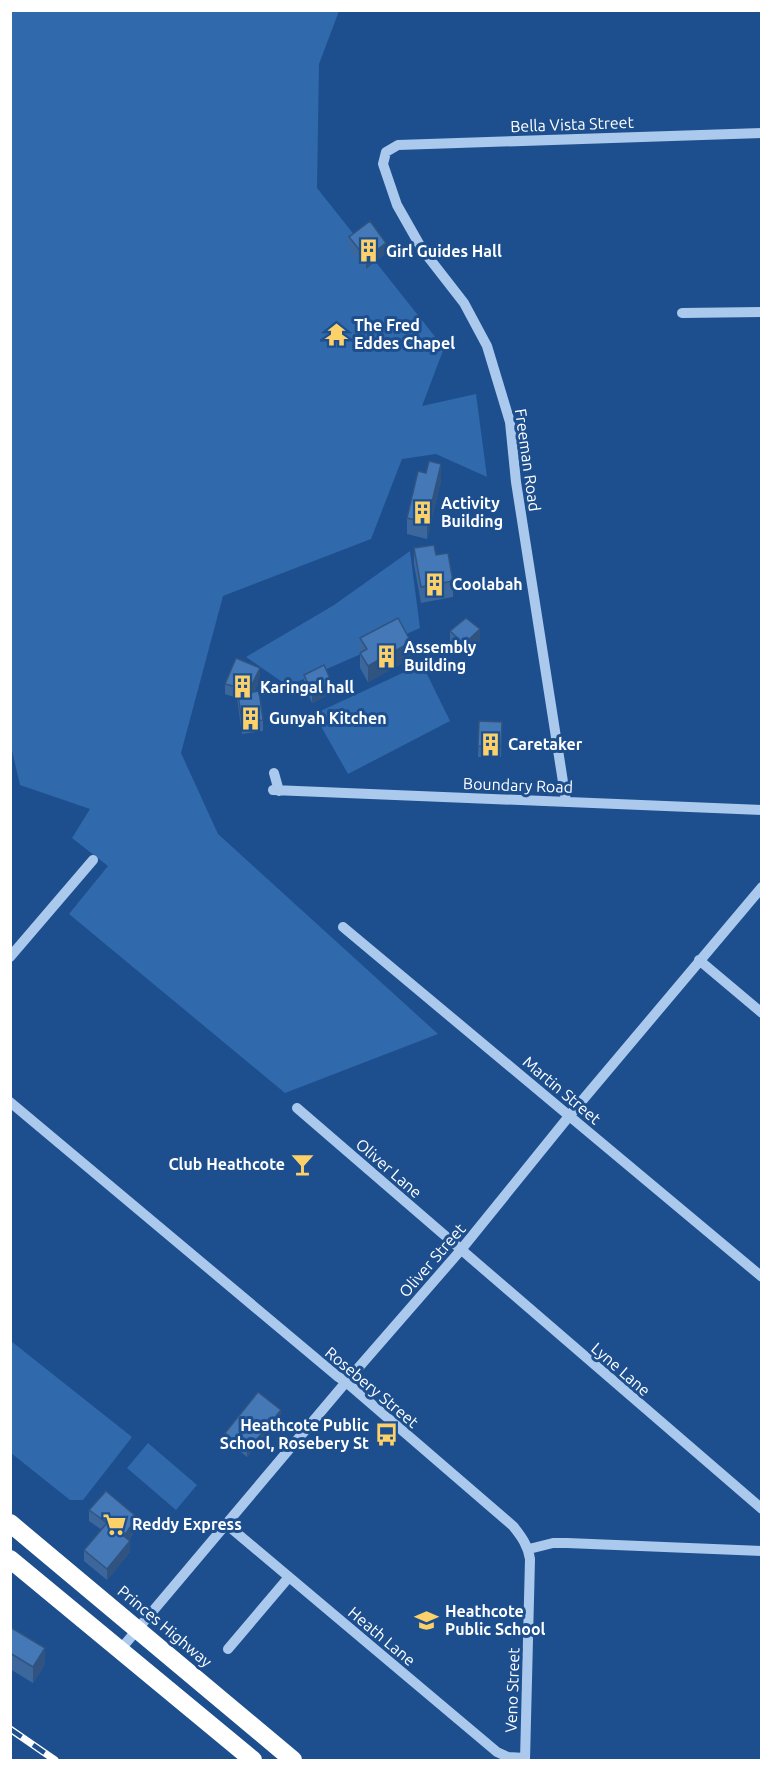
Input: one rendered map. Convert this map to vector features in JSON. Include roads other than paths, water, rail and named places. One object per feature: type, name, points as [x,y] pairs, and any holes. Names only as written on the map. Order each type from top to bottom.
[{"type":"highway","name":"Princes Highway","points":[[10,1523],[293,1761]]},
{"type":"highway","points":[[10,1559],[253,1761]]},
{"type":"street","name":"Bella Vista Street","points":[[386,152],[398,145],[762,133]]},
{"type":"street","name":"Freeman Road","points":[[386,152],[383,164],[397,205],[422,249],[464,303],[487,346],[510,422],[516,482],[566,801]]},
{"type":"street","points":[[682,313],[762,312]]},
{"type":"street","name":"Boundary Road","points":[[274,773],[276,790],[762,810]]},
{"type":"street","points":[[10,957],[93,860]]},
{"type":"street","name":"Oliver Street","points":[[120,1650],[346,1382],[460,1251],[570,1115],[762,887]]},
{"type":"street","name":"Martin Street","points":[[343,927],[762,1277]]},
{"type":"street","points":[[699,960],[762,1013]]},
{"type":"street","name":"Rosebery Street","points":[[10,1102],[337,1377],[346,1382],[513,1526],[529,1549]]},
{"type":"street","name":"Oliver Lane","points":[[297,1108],[460,1251]]},
{"type":"street","name":"Lyne Lane","points":[[460,1251],[762,1509]]},
{"type":"street","name":"Heath Lane","points":[[226,1524],[497,1752],[508,1757],[525,1759]]},
{"type":"street","points":[[529,1549],[553,1543],[567,1543],[762,1551]]},
{"type":"street","name":"Veno Street","points":[[525,1759],[529,1549]]},
{"type":"street","points":[[228,1649],[289,1577]]},
{"type":"railway","points":[[10,1729],[55,1760]]},
{"type":"place","name":"Girl Guides Hall","points":[[368,251]]},
{"type":"place","name":"The Fred Eddes Chapel","points":[[336,334]]},
{"type":"place","name":"Activity Building","points":[[423,512]]},
{"type":"place","name":"Coolabah","points":[[434,584]]},
{"type":"place","name":"Assembly Building","points":[[386,656]]},
{"type":"place","name":"Karingal hall","points":[[242,687]]},
{"type":"place","name":"Gunyah Kitchen","points":[[251,718]]},
{"type":"place","name":"Caretaker","points":[[490,744]]},
{"type":"place","name":"Club Heathcote","points":[[303,1164]]},
{"type":"place","name":"Heathcote Public School, Rosebery St","points":[[387,1434]]},
{"type":"place","name":"Reddy Express","points":[[114,1524]]},
{"type":"place","name":"Heathcote Public School","points":[[427,1620]]}]
